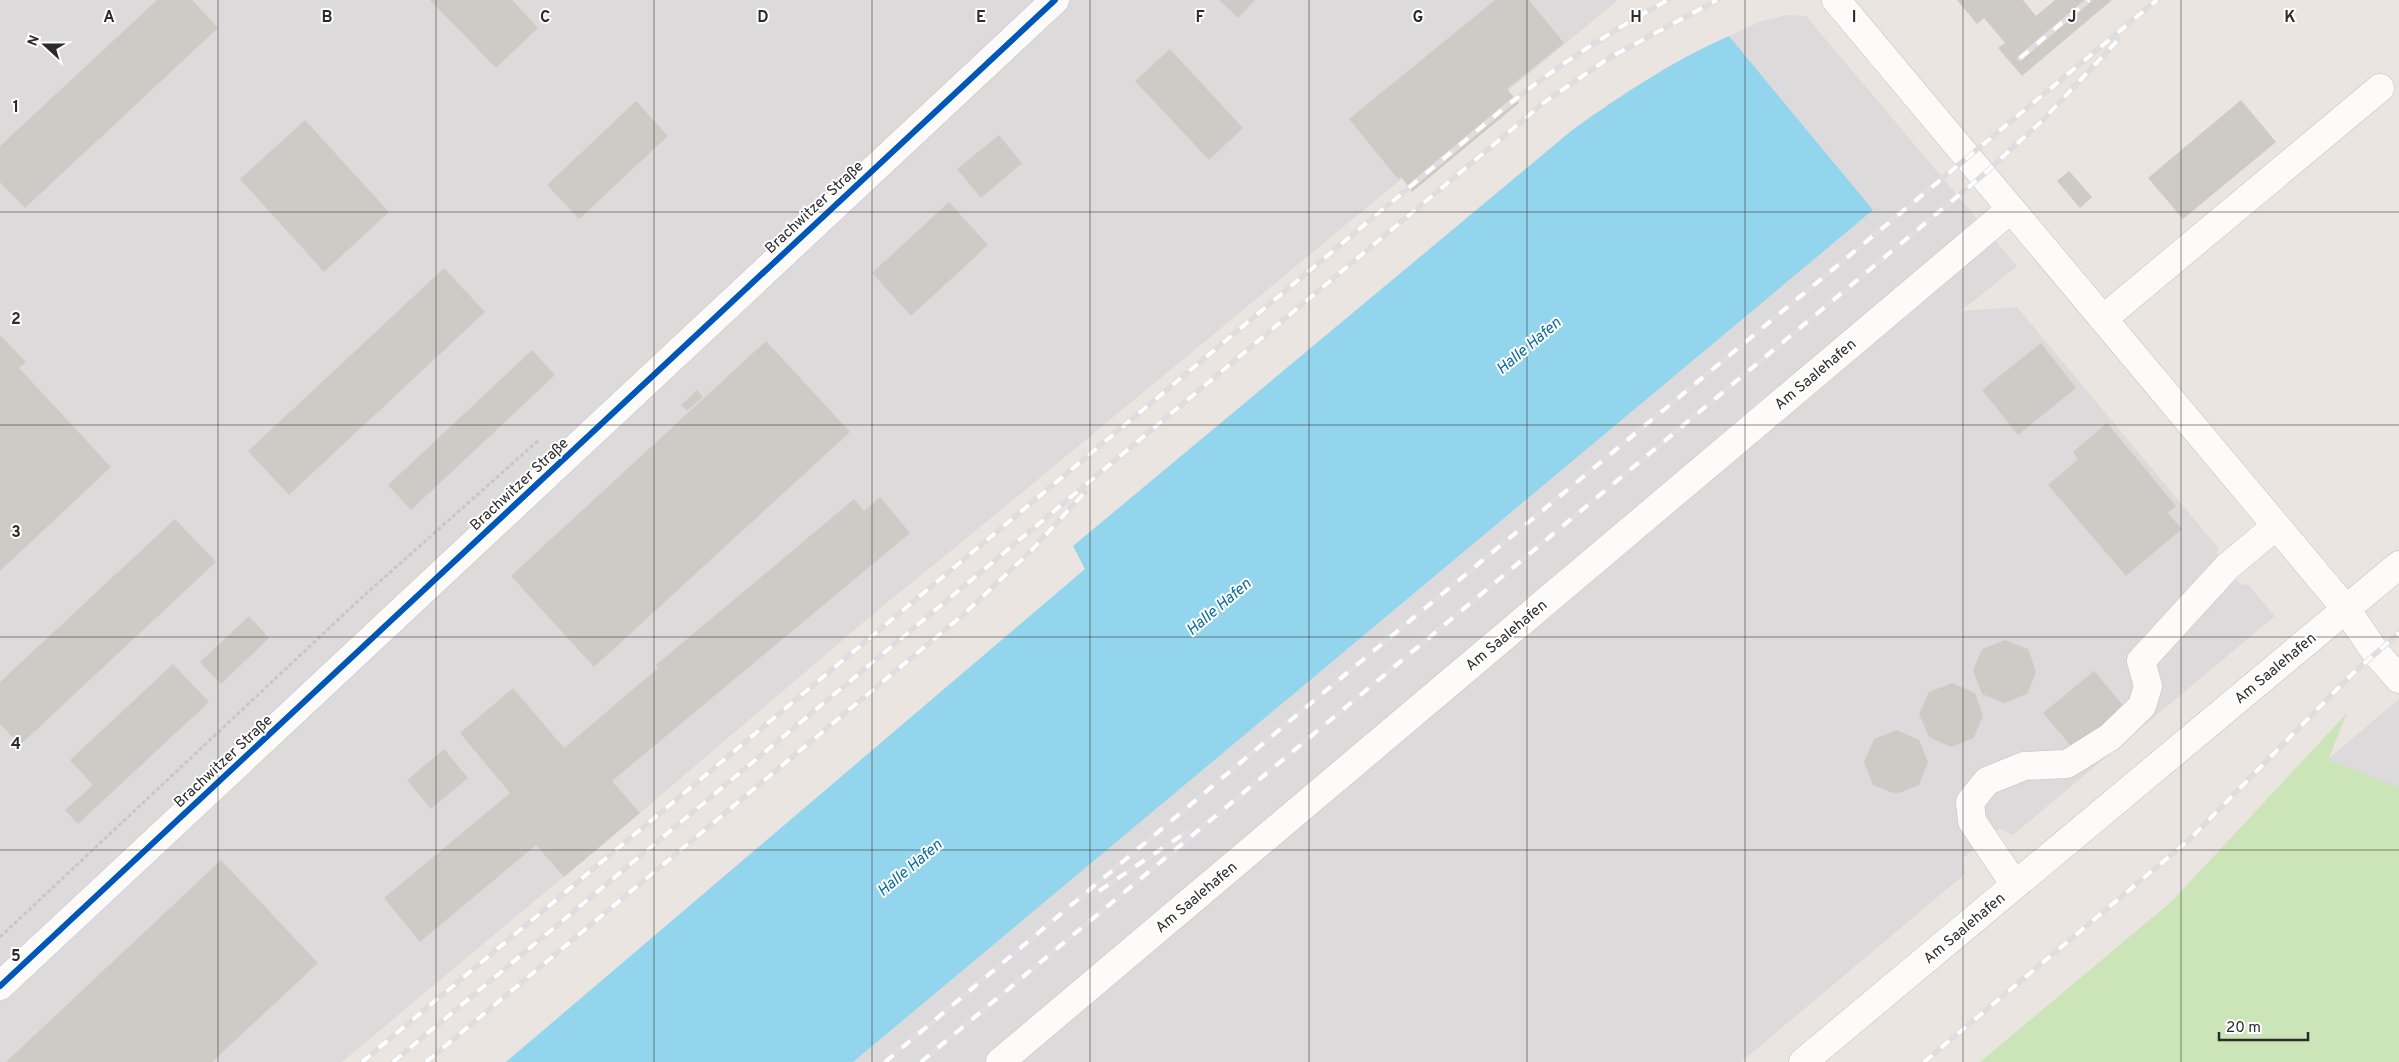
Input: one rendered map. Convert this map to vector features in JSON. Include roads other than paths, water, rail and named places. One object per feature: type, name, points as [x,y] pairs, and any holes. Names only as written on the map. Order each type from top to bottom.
[{"type":"street","name":"Brachwitzer Straße","points":[[0,986],[1055,0]]},
{"type":"street","points":[[1836,0],[2346,609],[2376,653],[2399,679]]},
{"type":"street","points":[[2103,318],[2380,88]]},
{"type":"street","name":"Am Saalehafen","points":[[1000,1062],[2011,209]]},
{"type":"street","points":[[2015,885],[1972,820],[1970,802],[1987,781],[2024,766],[2067,764],[2110,736],[2142,706],[2148,686],[2141,661],[2227,567],[2276,526]]},
{"type":"street","name":"Am Saalehafen","points":[[1803,1062],[2399,565]]},
{"type":"water","name":"Halle Hafen","points":[[1729,36],[1873,210],[853,1062],[506,1062],[1085,569],[1073,546],[1571,131],[1647,79],[1687,56]]},
{"type":"railway","points":[[362,1062],[1503,109],[1583,51],[1668,0]]},
{"type":"railway","points":[[393,1062],[1546,101],[1609,58],[1717,0]]},
{"type":"railway","points":[[2020,58],[2089,0]]},
{"type":"railway","points":[[885,1062],[1329,688],[2157,0]]},
{"type":"railway","points":[[921,1062],[1983,175],[2043,120],[2118,40]]},
{"type":"railway","points":[[426,1062],[964,614],[1030,552],[1085,492]]},
{"type":"railway","points":[[1924,1062],[2189,840],[2350,676],[2399,633]]},
{"type":"railway","points":[[1099,891],[1188,831]]}]
